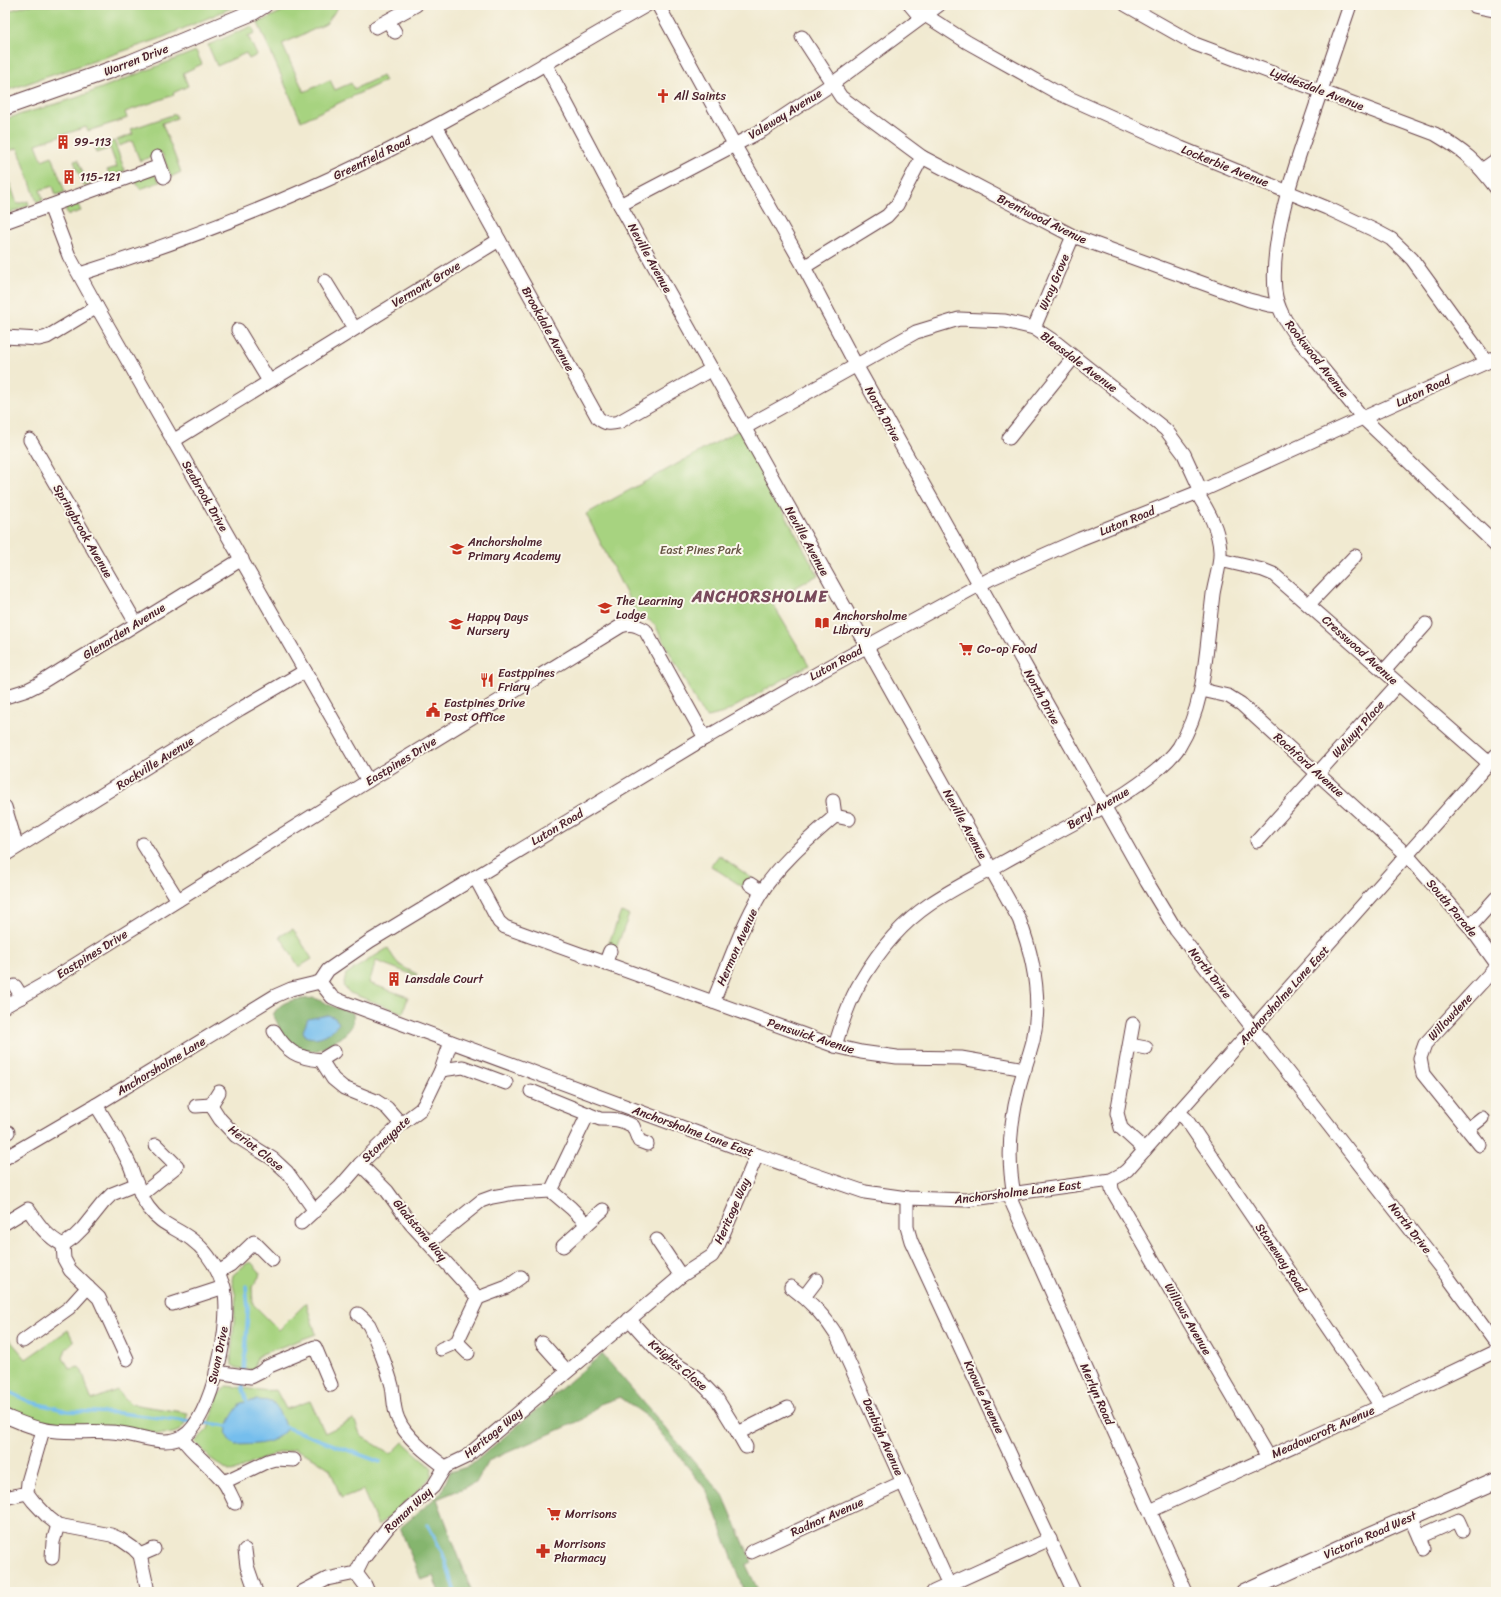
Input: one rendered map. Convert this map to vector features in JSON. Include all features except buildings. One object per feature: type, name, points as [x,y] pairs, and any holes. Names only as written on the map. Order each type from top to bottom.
[{"type":"main road","name":"Warren Drive","points":[[5,107],[147,57],[253,12],[264,5]]},
{"type":"main road","points":[[1476,5],[1496,9]]},
{"type":"main road","name":"Victoria Road West","points":[[1244,1592],[1496,1480]]},
{"type":"street","points":[[376,27],[392,14],[416,5]]},
{"type":"street","name":"Greenfield Road","points":[[80,274],[169,244],[259,209],[365,162],[436,126],[647,5]]},
{"type":"street","name":"North Drive","points":[[658,5],[734,144],[804,267],[856,366],[1146,882],[1176,930],[1447,1276],[1496,1343]]},
{"type":"street","name":"Lockerbie Avenue","points":[[910,5],[923,16],[1058,93],[1188,151],[1288,192],[1391,239],[1412,259],[1492,360]]},
{"type":"street","name":"Valeway Avenue","points":[[620,205],[763,130],[832,84],[939,5]]},
{"type":"street","name":"Lyddesdale Avenue","points":[[1126,5],[1195,44],[1435,134],[1465,153],[1482,170],[1496,188]]},
{"type":"street","name":"Rookwood Avenue","points":[[1350,5],[1288,192],[1276,247],[1275,292],[1278,306],[1295,335],[1364,418],[1496,545]]},
{"type":"street","points":[[392,14],[395,32]]},
{"type":"street","name":"Brentwood Avenue","points":[[802,37],[841,97],[922,157],[1073,236],[1249,300],[1278,306]]},
{"type":"street","name":"Neville Avenue","points":[[545,63],[620,205],[1019,919],[1028,942],[1037,997],[1033,1042],[1013,1114],[1009,1164],[1012,1194]]},
{"type":"street","name":"Brookdale Avenue","points":[[436,126],[598,418],[604,423],[611,424],[619,422],[712,369]]},
{"type":"street","points":[[804,267],[887,216],[897,205],[922,157]]},
{"type":"street","points":[[1482,170],[1496,160]]},
{"type":"street","points":[[5,222],[160,167]]},
{"type":"street","name":"Seabrook Drive","points":[[50,206],[69,256],[97,307],[368,781]]},
{"type":"street","name":"Wray Grove","points":[[1034,328],[1073,236]]},
{"type":"street","name":"Vermont Grove","points":[[173,441],[499,240]]},
{"type":"street","points":[[325,281],[354,328]]},
{"type":"street","points":[[5,337],[40,339],[97,307]]},
{"type":"street","name":"Bleasdale Avenue","points":[[744,428],[916,332],[959,319],[1005,321],[1034,328],[1166,430],[1184,454],[1199,492]]},
{"type":"street","points":[[238,330],[269,381]]},
{"type":"street","points":[[1009,438],[1074,358]]},
{"type":"street","name":"Luton Road","points":[[320,982],[328,970],[374,938],[705,738],[866,646],[979,585],[1080,539],[1199,492],[1492,360]]},
{"type":"street","name":"Springbrook Avenue","points":[[30,440],[136,623]]},
{"type":"street","name":"Beryl Avenue","points":[[835,1046],[849,1005],[861,980],[898,932],[929,905],[990,869],[1104,806],[1158,770],[1177,750],[1192,725],[1202,690],[1213,596],[1220,560],[1220,550],[1214,526],[1199,492]]},
{"type":"street","points":[[1309,604],[1355,556]]},
{"type":"street","name":"Glenarden Avenue","points":[[5,697],[32,687],[242,559]]},
{"type":"street","name":"Cresswood Avenue","points":[[1220,560],[1258,568],[1273,574],[1309,604],[1398,684],[1493,759]]},
{"type":"street","name":"Eastpines Drive","points":[[5,1006],[22,997],[368,781],[621,626],[629,624],[645,630],[705,738]]},
{"type":"street","points":[[1384,671],[1426,624]]},
{"type":"street","name":"Rockville Avenue","points":[[5,855],[240,709],[305,671]]},
{"type":"street","name":"Welwyn Place","points":[[1257,841],[1398,684]]},
{"type":"street","name":"Rochford Avenue","points":[[1202,690],[1228,696],[1241,704],[1407,855]]},
{"type":"street","name":"Anchorsholme Lane East","points":[[320,982],[332,997],[341,1001],[757,1155],[865,1192],[907,1198],[966,1200],[1111,1180],[1122,1174],[1145,1150],[1493,759]]},
{"type":"street","points":[[833,801],[835,816],[849,819]]},
{"type":"street","points":[[5,807],[17,847]]},
{"type":"street","name":"Hermon Avenue","points":[[713,1002],[746,920],[762,892],[791,857],[835,816]]},
{"type":"street","points":[[143,844],[178,900]]},
{"type":"street","name":"South Parade","points":[[1407,855],[1470,927],[1496,962]]},
{"type":"street","name":"Penswick Avenue","points":[[475,877],[499,922],[505,927],[835,1046],[861,1052],[897,1056],[961,1058],[1025,1069]]},
{"type":"street","points":[[750,884],[762,892]]},
{"type":"street","points":[[1470,927],[1496,898]]},
{"type":"street","points":[[605,964],[610,950]]},
{"type":"street","name":"Willowdene","points":[[1480,1145],[1423,1074],[1420,1058],[1425,1044],[1496,967]]},
{"type":"street","name":"Anchorsholme Lane","points":[[5,1158],[96,1105],[275,996],[290,989],[320,982]]},
{"type":"street","points":[[15,986],[22,997]]},
{"type":"street","points":[[1133,1024],[1117,1113],[1121,1128],[1145,1150]]},
{"type":"street","points":[[274,1031],[281,1043],[291,1052],[302,1058],[321,1060],[334,1052]]},
{"type":"street","name":"Stoneygate","points":[[301,1224],[340,1187],[360,1164],[400,1124],[425,1103],[441,1070],[450,1042]]},
{"type":"street","points":[[1130,1045],[1146,1048]]},
{"type":"street","points":[[321,1060],[333,1079],[344,1088],[376,1101],[387,1108],[400,1124]]},
{"type":"street","points":[[441,1070],[463,1067],[506,1083]]},
{"type":"street","points":[[531,1091],[600,1119],[612,1118],[629,1123],[634,1128],[639,1141],[647,1144]]},
{"type":"street","points":[[196,1106],[212,1105],[219,1092]]},
{"type":"street","name":"Swan Drive","points":[[96,1105],[115,1135],[130,1164],[139,1189],[157,1217],[167,1225],[191,1238],[199,1246],[208,1256],[218,1272],[224,1287],[226,1306],[222,1349],[216,1372],[201,1414],[187,1434]]},
{"type":"street","name":"Heriot Close","points":[[212,1105],[220,1119],[236,1136],[273,1160],[287,1172],[315,1211]]},
{"type":"street","name":"Stoneway Road","points":[[1178,1112],[1186,1119],[1195,1132],[1381,1406]]},
{"type":"street","points":[[550,1191],[578,1138],[588,1114]]},
{"type":"street","points":[[1468,1130],[1482,1118]]},
{"type":"street","points":[[64,1245],[83,1228],[112,1194],[139,1189],[177,1166],[156,1145]]},
{"type":"street","name":"Heritage Way","points":[[445,1467],[473,1452],[681,1276],[712,1256],[718,1246],[757,1155]]},
{"type":"street","name":"Gladstone Way","points":[[360,1164],[387,1191],[411,1224],[478,1298]]},
{"type":"street","name":"Willows Avenue","points":[[1111,1180],[1112,1190],[1268,1457]]},
{"type":"street","points":[[429,1243],[481,1200],[515,1193],[550,1191],[588,1224]]},
{"type":"street","name":"Merlyn Road","points":[[1012,1194],[1012,1203],[1186,1592]]},
{"type":"street","name":"Knowle Avenue","points":[[907,1198],[907,1227],[911,1241],[1074,1592]]},
{"type":"street","points":[[5,1223],[28,1209],[41,1228],[51,1238],[64,1245]]},
{"type":"street","points":[[563,1246],[603,1210]]},
{"type":"street","points":[[657,1240],[681,1276]]},
{"type":"street","points":[[218,1272],[230,1265],[254,1242],[272,1260]]},
{"type":"street","points":[[64,1245],[64,1259],[70,1270],[99,1298],[127,1359]]},
{"type":"street","points":[[441,1349],[457,1342],[478,1298],[507,1287],[521,1277]]},
{"type":"street","points":[[804,1297],[817,1280]]},
{"type":"street","points":[[23,1341],[69,1308],[88,1287]]},
{"type":"street","points":[[172,1304],[224,1287]]},
{"type":"street","name":"Denbigh Avenue","points":[[791,1287],[824,1316],[837,1336],[949,1585]]},
{"type":"street","points":[[358,1314],[368,1325],[385,1365],[392,1385],[394,1411],[398,1420],[404,1430],[433,1458],[445,1467]]},
{"type":"street","name":"Knights Close","points":[[629,1319],[656,1349],[669,1360],[694,1376],[718,1399],[746,1447]]},
{"type":"street","points":[[457,1342],[468,1353]]},
{"type":"street","points":[[542,1342],[567,1371]]},
{"type":"street","points":[[216,1372],[251,1377],[267,1367],[315,1347],[331,1385]]},
{"type":"street","name":"Meadowcroft Avenue","points":[[1150,1511],[1381,1406],[1496,1351]]},
{"type":"street","points":[[738,1433],[788,1408]]},
{"type":"street","points":[[5,1416],[43,1430],[120,1433],[169,1441],[187,1434],[190,1449],[208,1464],[224,1482],[234,1503]]},
{"type":"street","points":[[43,1430],[28,1482],[27,1493],[48,1517],[58,1525],[111,1535],[120,1539],[140,1555],[147,1587]]},
{"type":"street","points":[[224,1482],[268,1461],[275,1459],[294,1460]]},
{"type":"street","name":"Roman Way","points":[[356,1573],[363,1559],[389,1526],[433,1487],[445,1467]]},
{"type":"street","name":"Radnor Avenue","points":[[751,1552],[903,1482]]},
{"type":"street","points":[[5,1498],[27,1493]]},
{"type":"street","points":[[1411,1517],[1422,1543],[1458,1520],[1463,1530]]},
{"type":"street","points":[[52,1558],[53,1542],[58,1525]]},
{"type":"street","points":[[933,1592],[1050,1539]]},
{"type":"street","points":[[140,1555],[154,1548]]},
{"type":"street","points":[[246,1550],[247,1566],[256,1592]]},
{"type":"street","points":[[302,1592],[327,1579],[356,1573],[365,1585],[368,1592]]},
{"type":"green space","points":[[28,5],[238,5],[159,39],[5,91],[5,12]]},
{"type":"green space","points":[[295,5],[338,5],[326,24],[282,44],[304,92],[330,80],[335,90],[351,83],[354,89],[382,76],[385,81],[301,121],[258,23]]},
{"type":"green space","points":[[252,26],[255,33],[248,36],[257,55],[249,59],[246,53],[217,66],[208,45]]},
{"type":"green space","points":[[196,51],[202,64],[183,73],[188,86],[173,93],[174,95],[125,112],[127,118],[125,119],[88,131],[86,127],[36,144],[42,160],[52,156],[65,192],[56,195],[53,186],[40,190],[43,200],[37,202],[18,148],[5,152],[5,119],[76,98]]},
{"type":"green space","points":[[175,114],[177,118],[162,123],[181,172],[171,177],[162,153],[140,161],[132,141],[119,146],[117,140],[133,134],[131,129]]},
{"type":"green space","points":[[114,141],[125,171],[110,176],[107,170],[117,167],[110,148],[96,153],[94,148]]},
{"type":"green space","points":[[78,160],[85,178],[94,175],[97,182],[84,186],[74,161]]},
{"type":"green space","points":[[5,169],[17,204],[28,201],[29,205],[5,215]]},
{"type":"green space","points":[[150,169],[160,182],[140,189],[132,176]]},
{"type":"green space","points":[[74,197],[81,211],[68,215],[62,201]]},
{"type":"green space","name":"East Pines Park","points":[[739,430],[818,575],[771,601],[809,665],[724,713],[708,717],[702,713],[655,625],[649,620],[637,615],[586,514]]},
{"type":"green space","points":[[719,855],[753,879],[746,889],[711,866]]},
{"type":"green space","points":[[621,912],[629,915],[615,951],[607,948]]},
{"type":"green space","points":[[293,929],[312,959],[299,967],[280,936]]},
{"type":"green space","points":[[388,948],[397,962],[403,967],[417,974],[416,976],[376,961],[369,983],[408,997],[403,1013],[350,993],[343,986],[346,974]]},
{"type":"green space","points":[[314,998],[334,1007],[353,1013],[353,1022],[347,1033],[315,1051],[304,1049],[289,1042],[283,1035],[273,1015],[281,1005],[285,1003]]},
{"type":"green space","points":[[251,1262],[260,1272],[259,1277],[252,1287],[253,1304],[279,1330],[306,1303],[316,1334],[262,1354],[257,1357],[254,1370],[237,1368],[232,1365],[231,1358],[236,1297],[232,1281],[233,1275],[246,1264]]},
{"type":"green space","points":[[68,1330],[74,1342],[66,1349],[63,1358],[70,1369],[79,1367],[85,1378],[88,1392],[92,1400],[117,1390],[131,1404],[188,1413],[182,1428],[173,1433],[162,1434],[113,1426],[71,1426],[50,1424],[32,1419],[5,1406],[5,1346],[8,1338],[26,1359]]},
{"type":"green space","points":[[602,1354],[723,1495],[752,1562],[746,1565],[759,1592],[745,1592],[707,1491],[648,1417],[620,1397],[600,1404],[584,1419],[488,1461],[476,1483],[437,1499],[472,1592],[439,1592],[433,1576],[421,1580],[400,1528],[441,1493],[450,1472],[470,1466]]},
{"type":"green space","points":[[226,1386],[258,1390],[276,1390],[286,1409],[310,1401],[325,1433],[354,1419],[361,1436],[391,1454],[403,1442],[432,1468],[431,1476],[411,1497],[378,1526],[363,1490],[341,1498],[330,1469],[314,1458],[295,1449],[274,1454],[232,1472],[229,1471],[210,1458],[195,1442],[208,1429],[218,1396]]},
{"type":"water","points":[[328,1015],[335,1018],[339,1023],[336,1027],[324,1036],[315,1038],[305,1036],[303,1031],[308,1019]]},
{"type":"water","points":[[257,1400],[272,1401],[284,1422],[286,1430],[268,1442],[235,1445],[228,1438],[227,1434],[230,1420],[241,1403]]},
{"type":"waterway","points":[[244,1373],[248,1309],[246,1286]]},
{"type":"waterway","points":[[243,1379],[243,1389],[247,1402]]},
{"type":"waterway","points":[[5,1390],[30,1402],[68,1411],[120,1413],[194,1422]]},
{"type":"waterway","points":[[200,1422],[228,1426]]},
{"type":"waterway","points":[[285,1427],[380,1462]]},
{"type":"waterway","points":[[428,1525],[443,1554],[455,1592]]},
{"type":"place","name":"All Saints","points":[[663,96]]},
{"type":"place","name":"99-113","points":[[63,142]]},
{"type":"place","name":"115-121","points":[[69,177]]},
{"type":"place","name":"Anchorsholme Primary Academy","points":[[457,549]]},
{"type":"place","name":"The Learning Lodge","points":[[605,608]]},
{"type":"place","name":"Anchorsholme Library","points":[[822,623]]},
{"type":"place","name":"Happy Days Nursery","points":[[456,624]]},
{"type":"place","name":"Co-op Food","points":[[966,649]]},
{"type":"place","name":"Eastppines Friary","points":[[487,680]]},
{"type":"place","name":"Eastpines Drive Post Office","points":[[433,710]]},
{"type":"place","name":"Lansdale Court","points":[[394,979]]},
{"type":"place","name":"Morrisons","points":[[554,1514]]},
{"type":"place","name":"Morrisons Pharmacy","points":[[543,1551]]},
{"type":"district","name":"ANCHORSHOLME","points":[[760,596]]}]
